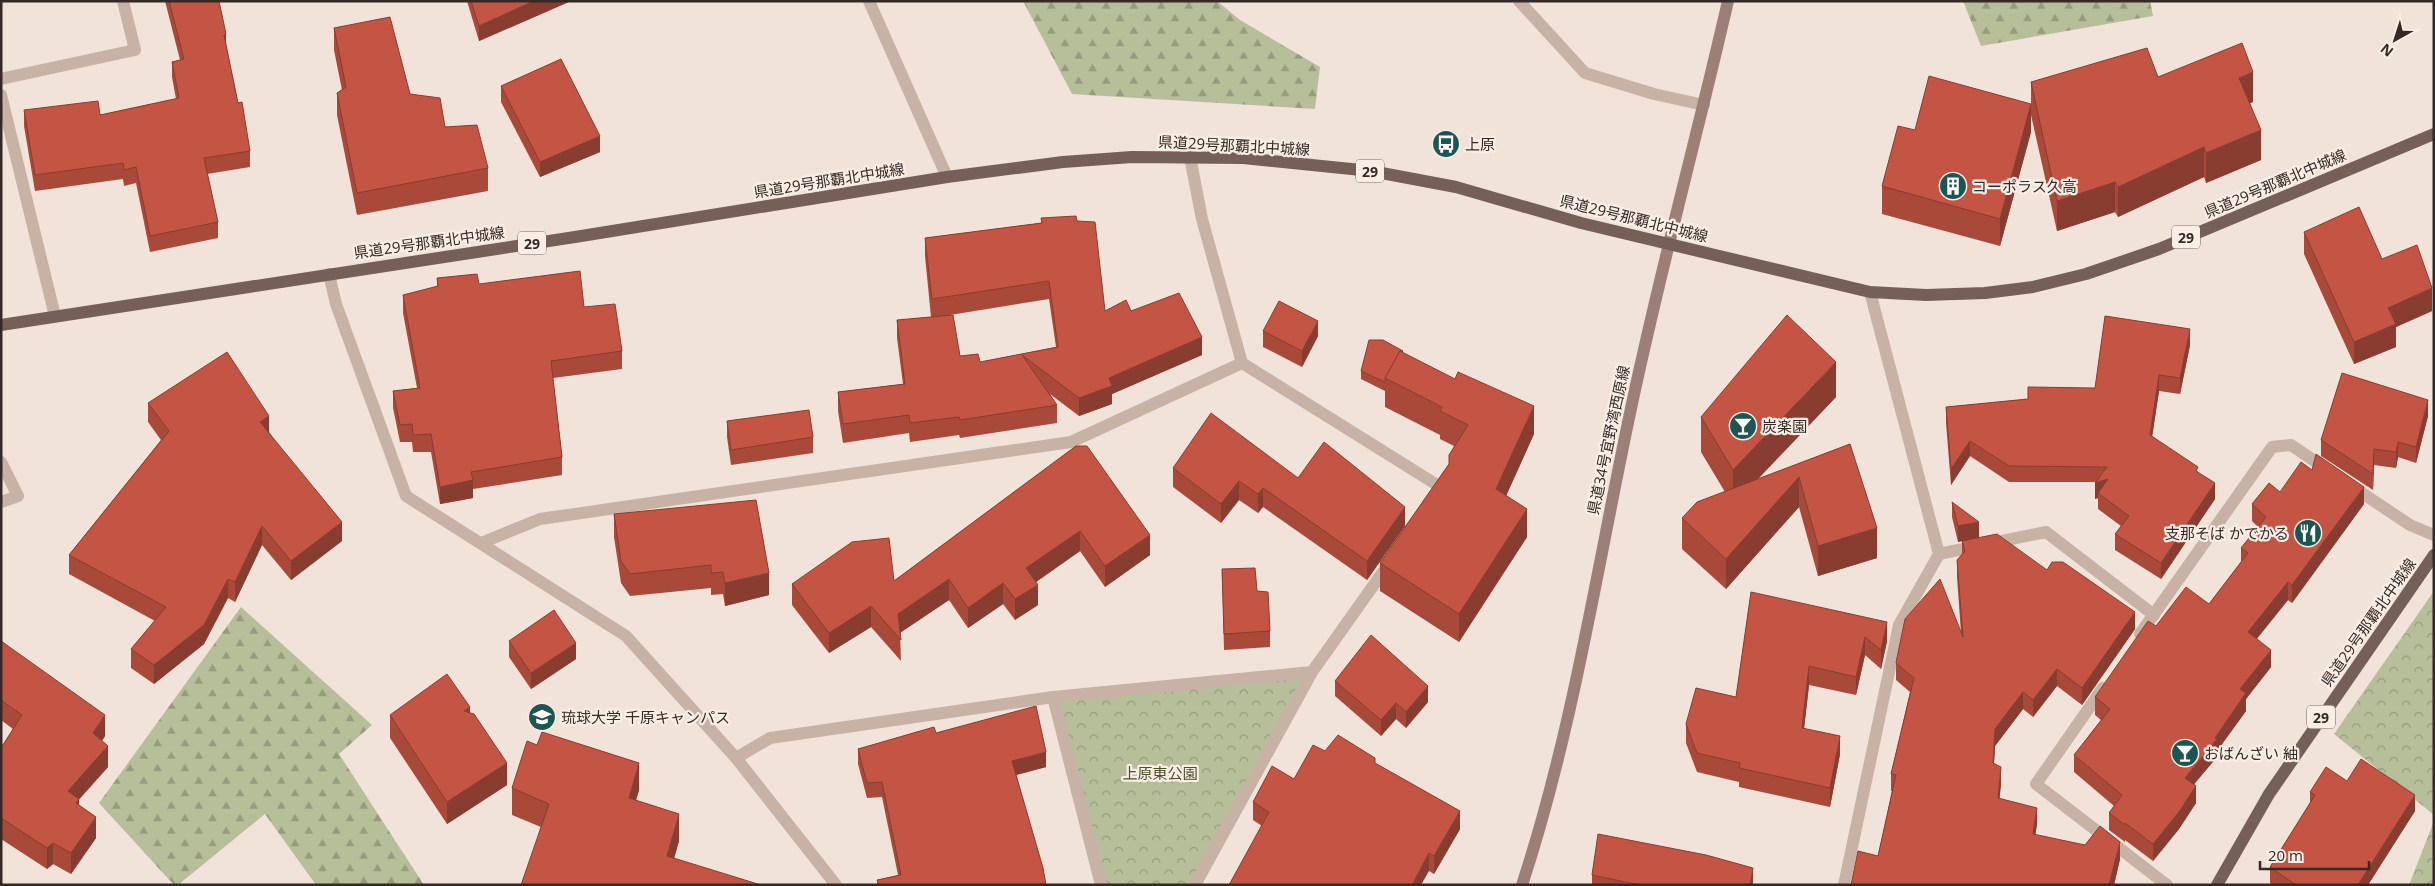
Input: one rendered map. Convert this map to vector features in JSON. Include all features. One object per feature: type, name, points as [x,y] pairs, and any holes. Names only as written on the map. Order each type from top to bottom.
[{"type":"main road","name":"県道34号宜野湾西原線","points":[[1522,885],[1537,838],[1571,704],[1650,320],[1728,1]]},
{"type":"main road","name":"県道29号那覇北中城線","points":[[1,325],[948,177],[1063,162],[1190,157],[1290,161],[1371,171],[1456,187],[1580,222],[1870,292],[1926,295],[1985,293],[2033,287],[2086,274],[2159,248],[2434,134]]},
{"type":"main road","name":"県道29号那覇北中城線","points":[[2217,885],[2269,794],[2434,555]]},
{"type":"street","points":[[1,79],[135,50],[123,1]]},
{"type":"street","points":[[869,1],[948,177]]},
{"type":"street","points":[[1519,1],[1585,73],[1654,94],[1704,105]]},
{"type":"street","points":[[1,95],[55,316]]},
{"type":"street","points":[[1190,157],[1202,219],[1242,363],[1442,488],[1431,504]]},
{"type":"street","points":[[329,274],[336,304],[406,496],[626,636],[736,758],[836,885]]},
{"type":"street","points":[[1844,885],[1899,625],[1940,554],[1870,292]]},
{"type":"street","points":[[481,543],[540,519],[1071,442],[1242,363]]},
{"type":"street","points":[[2132,647],[2272,447],[2291,445],[2410,525],[2434,535]]},
{"type":"street","points":[[1,462],[18,496],[1,502]]},
{"type":"street","points":[[1940,554],[2046,532],[2154,615]]},
{"type":"street","points":[[1195,885],[1312,672],[1397,552]]},
{"type":"street","points":[[736,758],[770,738],[1053,697],[1312,672]]},
{"type":"street","points":[[2109,679],[2036,784],[2167,885]]},
{"type":"street","points":[[1053,697],[1101,885]]},
{"type":"green space","points":[[1023,1],[1217,1],[1240,20],[1320,67],[1315,109],[1072,94]]},
{"type":"green space","points":[[1963,1],[2150,1],[2153,16],[1981,46]]},
{"type":"green space","points":[[2434,591],[2434,815],[2334,734]]},
{"type":"green space","points":[[241,607],[372,725],[339,754],[424,885],[316,885],[265,814],[178,885],[174,885],[99,803]]},
{"type":"green space","name":"上原東公園","points":[[1312,672],[1195,885],[1101,885],[1053,697]]},
{"type":"green space","points":[[2434,821],[2434,885],[2409,885]]},
{"type":"building","points":[[169,1],[219,1],[238,103],[242,102],[250,151],[204,158],[218,222],[150,236],[136,167],[124,170],[123,163],[35,175],[24,110],[98,101],[100,115],[179,98],[172,62],[184,59]]},
{"type":"building","points":[[471,1],[534,1],[479,26]]},
{"type":"building","points":[[390,17],[410,94],[440,98],[445,127],[477,125],[488,168],[357,193],[337,93],[346,87],[334,28]]},
{"type":"building","points":[[2242,43],[2253,72],[2239,78],[2261,130],[2206,153],[2204,147],[2118,187],[2115,182],[2057,201],[2031,82],[2147,48],[2158,77]]},
{"type":"building","points":[[561,59],[600,136],[540,162],[501,86]]},
{"type":"building","name":"コーポラス久高","points":[[1929,76],[2031,104],[2000,219],[1882,186],[1898,126],[1915,130]]},
{"type":"building","points":[[2359,207],[2382,259],[2417,245],[2432,288],[2388,308],[2396,324],[2354,342],[2304,232]]},
{"type":"building","points":[[1076,216],[1077,221],[1095,222],[1105,311],[1126,300],[1131,311],[1179,293],[1202,337],[1109,378],[1112,386],[1079,398],[1022,355],[1057,405],[960,420],[959,417],[910,423],[909,415],[843,424],[838,392],[905,384],[897,320],[953,315],[960,356],[978,354],[980,362],[1058,347],[1049,281],[932,299],[925,238],[1042,223],[1041,218]]},
{"type":"building","points":[[580,271],[584,307],[615,304],[622,351],[551,361],[562,457],[471,472],[473,480],[440,487],[431,434],[413,435],[412,424],[400,425],[393,391],[420,388],[403,295],[438,286],[437,278],[477,274],[479,284]]},
{"type":"building","points":[[1279,301],[1318,321],[1302,351],[1263,331]]},
{"type":"building","points":[[1787,315],[1836,362],[1733,470],[1701,417]]},
{"type":"building","points":[[2105,316],[2190,329],[2180,378],[2159,375],[2150,435],[2198,467],[2196,471],[2215,483],[2161,563],[2115,534],[2129,516],[2098,493],[2108,479],[2095,483],[2107,467],[2009,466],[1970,441],[1951,469],[1946,407],[2028,399],[2028,387],[2095,388]]},
{"type":"building","points":[[1369,340],[1383,340],[1403,351],[1400,351],[1385,378],[1385,382],[1361,371]]},
{"type":"building","points":[[1400,351],[1455,379],[1458,372],[1534,406],[1496,489],[1527,509],[1459,614],[1380,563],[1449,464],[1449,455],[1468,425],[1440,411],[1442,407],[1385,378]]},
{"type":"building","points":[[227,352],[269,416],[260,422],[342,522],[291,561],[262,526],[235,582],[228,579],[204,625],[154,665],[131,649],[166,607],[69,555],[169,431],[148,403]]},
{"type":"building","points":[[2342,373],[2428,400],[2416,447],[2398,442],[2396,452],[2374,449],[2373,474],[2321,440]]},
{"type":"building","points":[[809,410],[813,437],[731,450],[727,421]]},
{"type":"building","points":[[1211,413],[1298,478],[1324,442],[1405,507],[1367,561],[1263,488],[1258,494],[1239,481],[1221,504],[1173,468]]},
{"type":"building","points":[[1850,444],[1877,528],[1818,546],[1799,477],[1726,559],[1682,518],[1697,502]]},
{"type":"building","points":[[1076,446],[1087,446],[1150,535],[1105,566],[1080,531],[1026,568],[1038,585],[1015,599],[1003,583],[968,608],[949,579],[898,614],[901,640],[871,606],[829,633],[792,584],[852,542],[889,538],[894,581]]},
{"type":"building","points":[[2316,454],[2364,487],[2292,585],[2288,582],[2248,632],[2271,650],[2240,689],[2246,693],[2215,738],[2217,739],[2185,778],[2196,786],[2179,812],[2153,844],[2109,813],[2122,795],[2074,755],[2110,709],[2095,697],[2148,621],[2156,626],[2186,587],[2209,604],[2248,553],[2241,548],[2266,517],[2252,504],[2269,483],[2280,492],[2301,462],[2312,470]]},
{"type":"building","points":[[756,500],[769,573],[725,583],[723,572],[711,573],[711,565],[630,574],[621,561],[614,514]]},
{"type":"building","points":[[1952,502],[1979,522],[1958,526]]},
{"type":"building","points":[[1997,534],[2047,570],[2052,562],[2063,562],[2135,612],[2082,688],[2057,669],[2033,700],[2023,692],[1995,729],[1993,763],[2001,767],[1998,798],[2037,808],[2033,834],[2085,845],[2100,826],[2120,842],[2109,885],[1851,885],[1858,851],[1878,856],[1896,775],[1891,774],[1914,678],[1896,663],[1905,619],[1940,579],[1963,637],[1957,560],[1965,551],[1962,541]]},
{"type":"building","points":[[1255,568],[1257,591],[1268,592],[1270,631],[1224,634],[1222,569]]},
{"type":"building","points":[[1751,592],[1887,622],[1881,650],[1865,637],[1856,677],[1809,666],[1802,728],[1840,736],[1830,788],[1739,768],[1740,763],[1697,753],[1686,724],[1696,688],[1736,697]]},
{"type":"building","points":[[554,610],[576,643],[531,673],[509,641]]},
{"type":"building","points":[[1371,635],[1428,686],[1406,712],[1396,703],[1381,720],[1335,681]]},
{"type":"building","points":[[1,641],[105,715],[93,733],[108,746],[68,791],[79,799],[76,803],[96,817],[71,853],[53,843],[47,848],[1,818],[1,748],[22,715],[1,700]]},
{"type":"building","points":[[447,674],[470,707],[464,711],[474,714],[507,763],[447,802],[390,715]]},
{"type":"building","points":[[1036,706],[1046,752],[1012,761],[1043,868],[1046,885],[879,885],[877,880],[901,875],[882,782],[867,783],[858,749],[934,727],[936,733]]},
{"type":"building","points":[[542,732],[639,763],[629,798],[679,814],[667,856],[761,885],[521,885],[549,804],[512,788],[527,741],[537,745]]},
{"type":"building","points":[[1338,735],[1375,758],[1375,763],[1460,811],[1434,856],[1429,853],[1412,885],[1229,885],[1269,812],[1253,802],[1272,766],[1294,779],[1313,745],[1325,751]]},
{"type":"building","points":[[2361,759],[2415,795],[2358,885],[2296,885],[2270,867],[2315,795],[2310,792],[2326,767],[2347,781]]},
{"type":"building","points":[[1598,834],[1706,855],[1753,868],[1750,885],[1640,885],[1592,875]]},
{"type":"place","name":"上原","points":[[1446,144]]},
{"type":"place","name":"コーポラス久高","points":[[1953,186]]},
{"type":"place","name":"炭楽園","points":[[1743,426]]},
{"type":"place","name":"支那そば かでかる","points":[[2308,533]]},
{"type":"place","name":"琉球大学 千原キャンパス","points":[[542,717]]},
{"type":"place","name":"おばんざい 紬","points":[[2185,753]]}]
